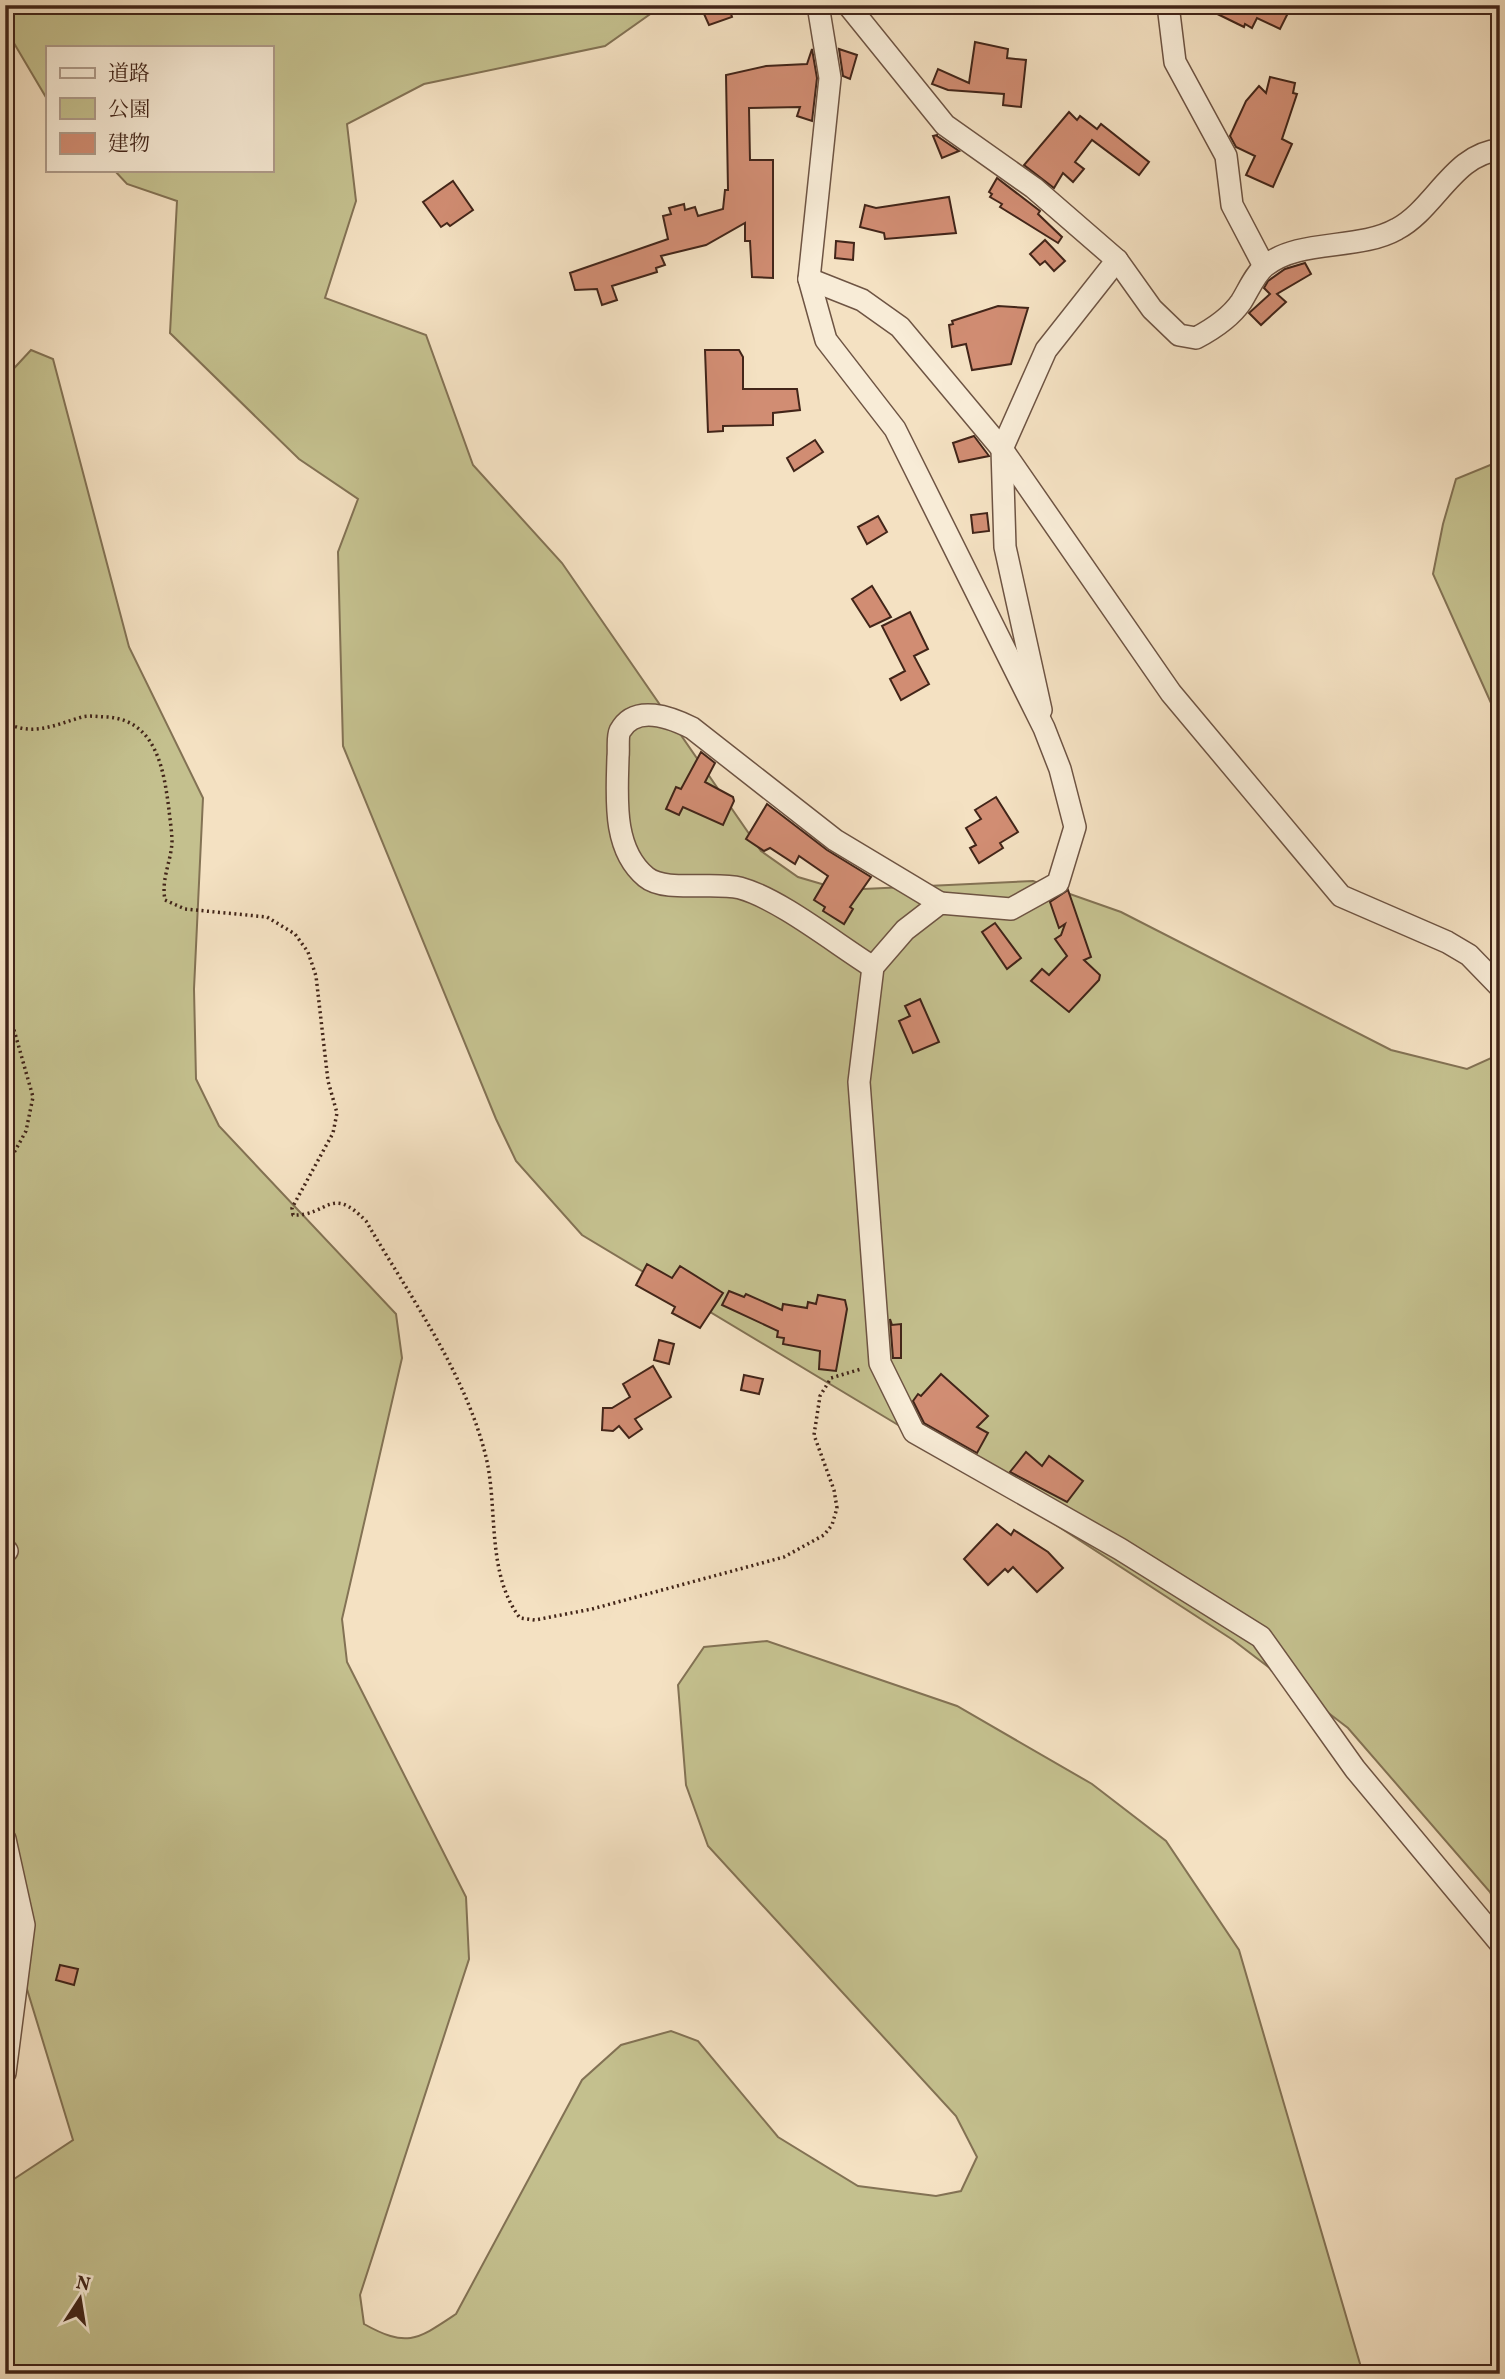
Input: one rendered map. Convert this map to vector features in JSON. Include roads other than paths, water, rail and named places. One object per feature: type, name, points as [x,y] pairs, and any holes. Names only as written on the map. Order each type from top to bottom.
[{"type":"street","points":[[818,5],[830,78],[809,279],[826,340],[895,429],[1044,729],[1060,769],[1075,827],[1058,883],[1011,909],[940,903],[835,840],[692,728],[668,716],[646,715],[629,722],[620,732],[617,794],[621,838],[629,858],[647,878],[665,885],[709,883],[741,888],[780,908],[873,967]]},
{"type":"street","points":[[848,5],[945,125],[1034,188],[1117,260],[1152,309],[1180,335],[1196,338],[1214,328],[1239,305],[1264,266],[1317,246],[1372,240],[1398,229],[1420,212],[1472,157],[1500,150]]},
{"type":"street","points":[[1168,5],[1175,62],[1226,156],[1233,205],[1264,266]]},
{"type":"street","points":[[1044,729],[1038,687],[1005,547],[1002,449],[1046,350],[1117,260]]},
{"type":"street","points":[[809,279],[862,300],[900,327],[1002,449],[1171,693],[1341,896],[1447,942],[1469,955],[1500,987]]},
{"type":"street","points":[[940,903],[905,930],[873,967],[859,1082],[880,1363],[914,1432],[1120,1549],[1261,1637],[1354,1769],[1497,1941]]},
{"type":"street","points":[[5,1839],[24,1925],[5,2073]]}]
